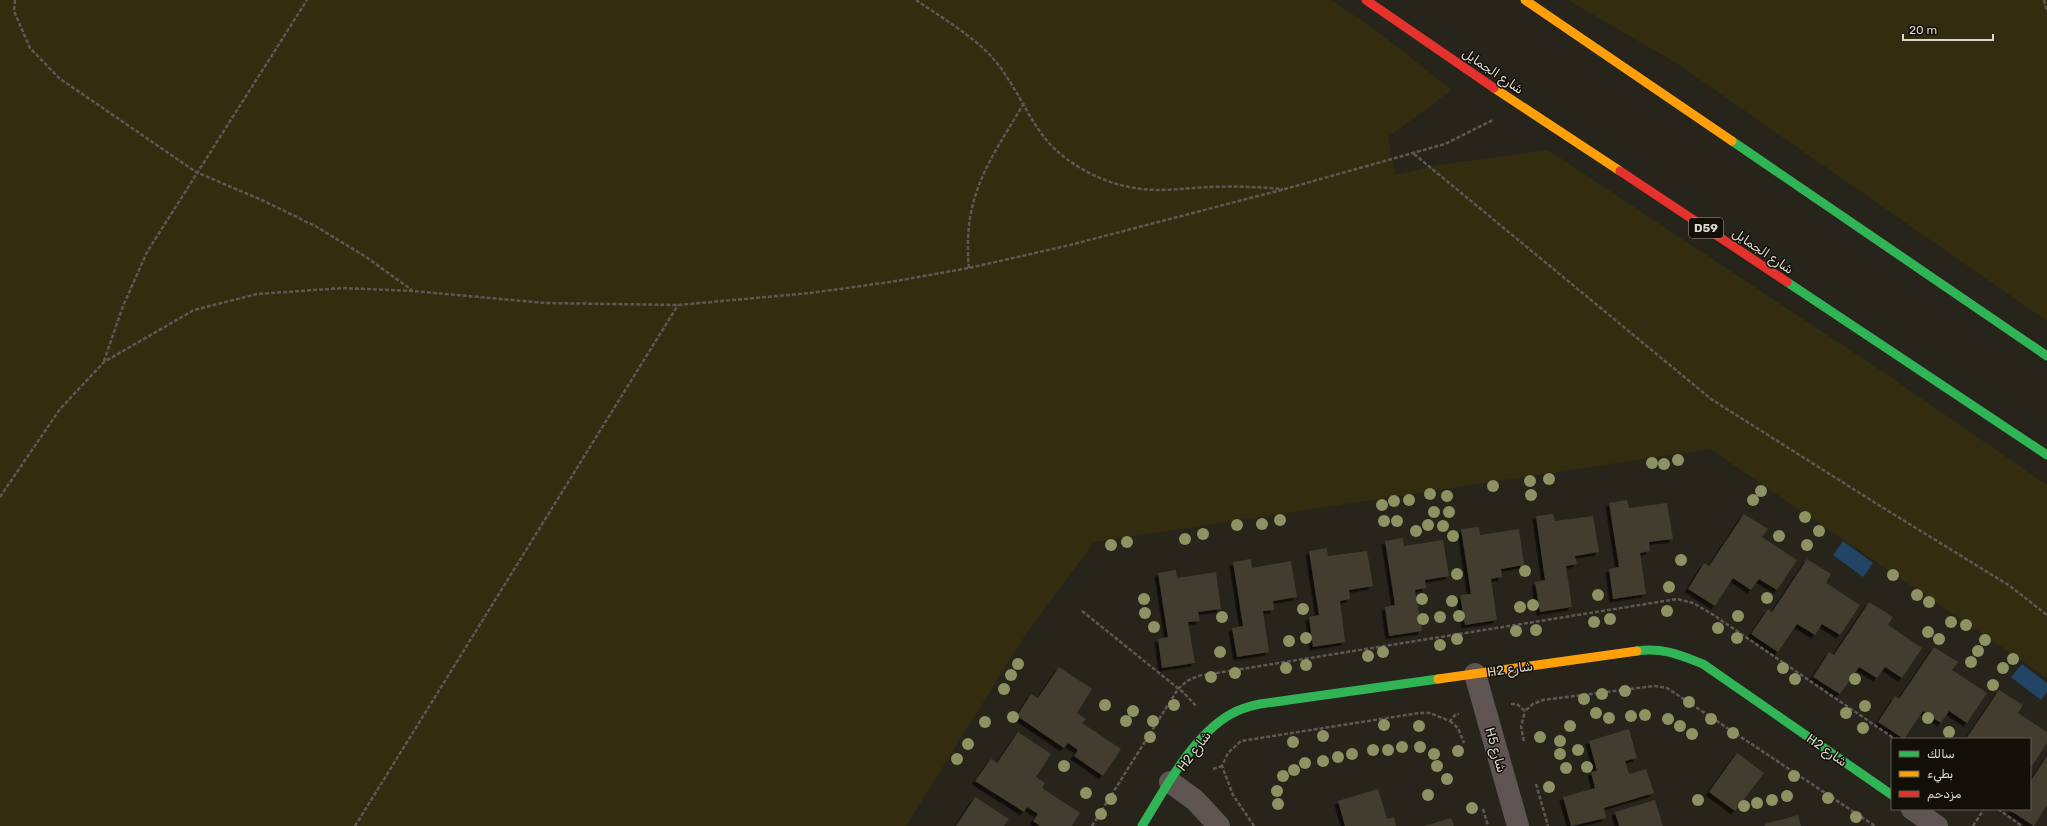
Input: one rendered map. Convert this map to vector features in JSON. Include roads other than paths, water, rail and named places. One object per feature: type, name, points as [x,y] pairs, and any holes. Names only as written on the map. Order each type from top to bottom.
[{"type":"main road","name":"شارع الجمايل","points":[[1366,0],[1517,103],[2047,455]]},
{"type":"main road","points":[[1525,0],[2047,356]]},
{"type":"main road","name":"H2 شارع","points":[[1142,826],[1170,782],[1200,741],[1212,727],[1226,717],[1242,709],[1260,704],[1644,650],[1669,651],[1703,664],[1891,794]]},
{"type":"street","name":"H5 شارع","points":[[1475,674],[1518,826]]},
{"type":"street","points":[[1170,782],[1194,800],[1219,826]]},
{"type":"street","points":[[1913,810],[1937,826]]},
{"type":"water","points":[[1843,541],[1873,563],[1863,577],[1833,555]]},
{"type":"water","points":[[2022,664],[2047,683],[2047,692],[2041,700],[2011,677]]}]
